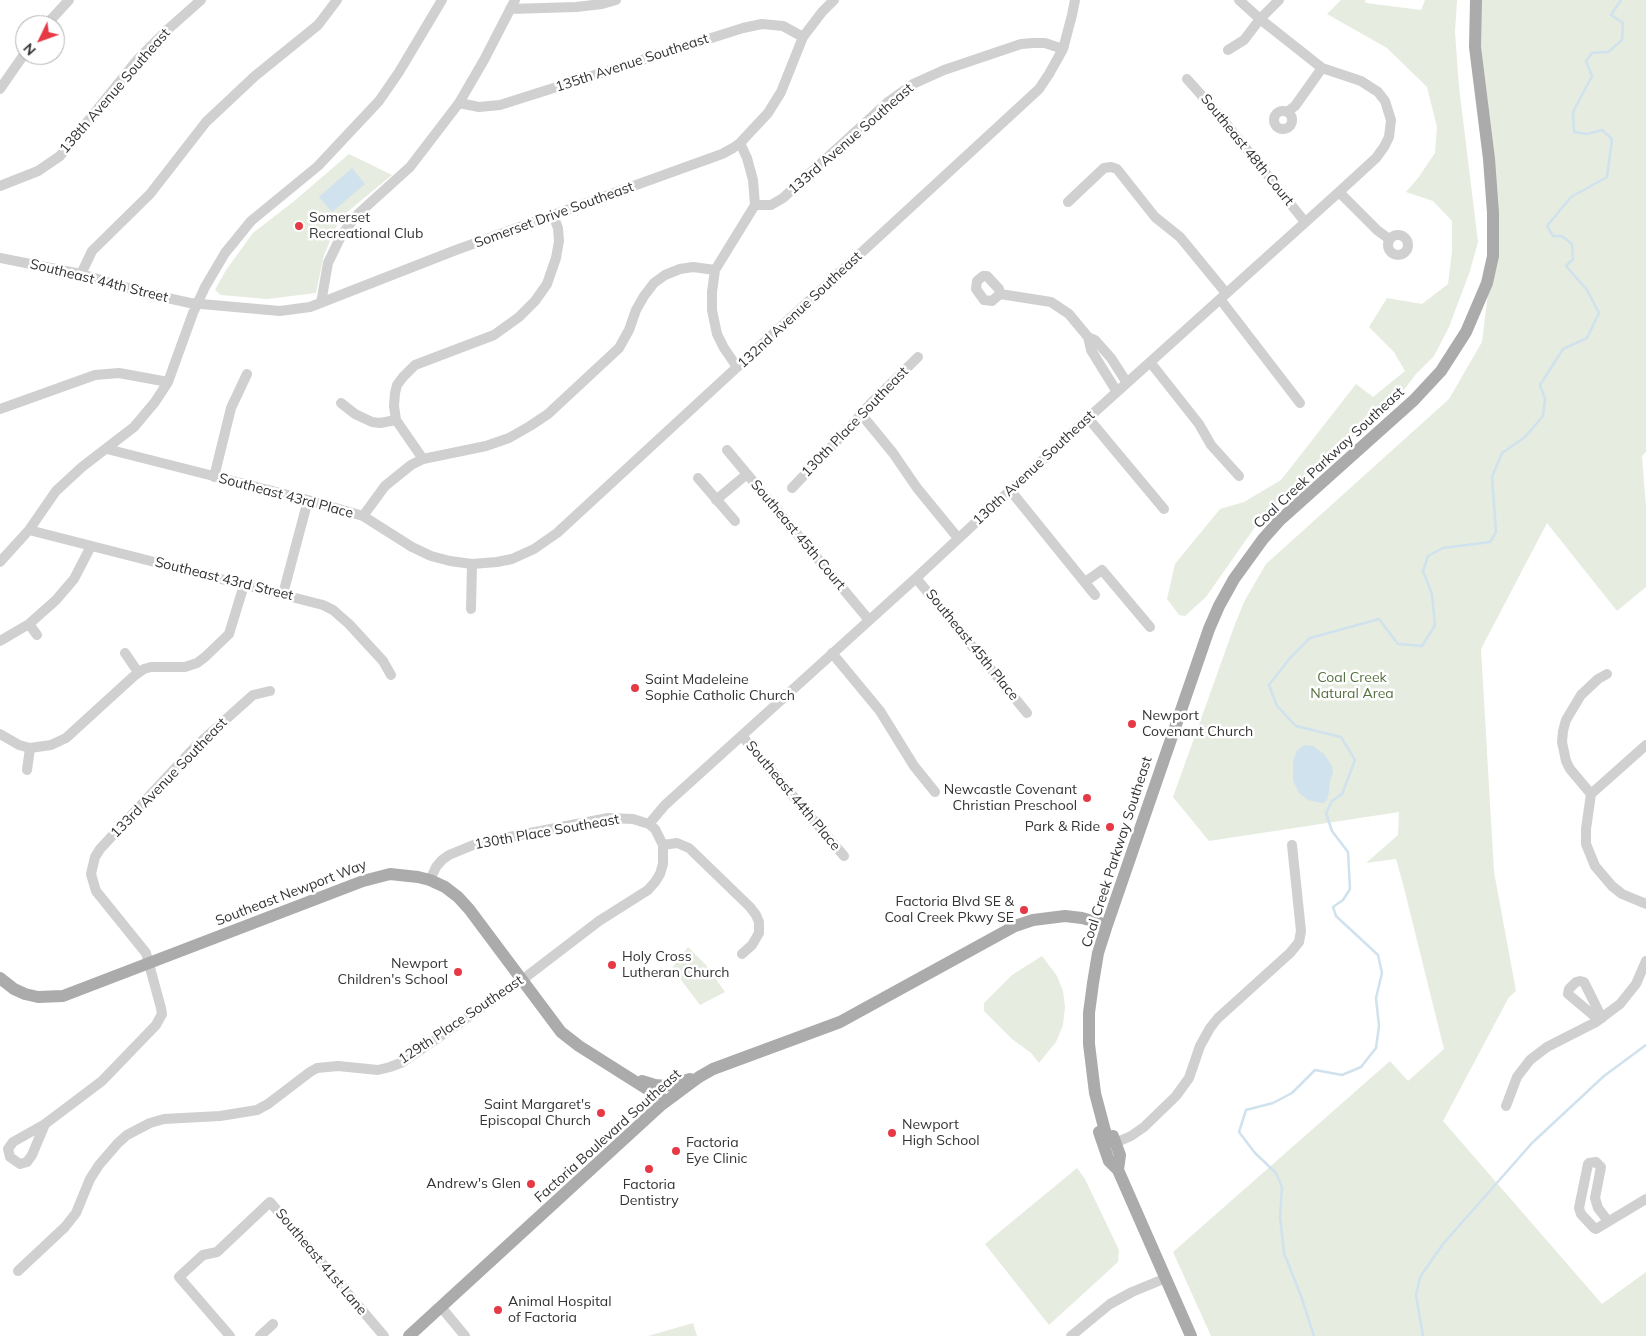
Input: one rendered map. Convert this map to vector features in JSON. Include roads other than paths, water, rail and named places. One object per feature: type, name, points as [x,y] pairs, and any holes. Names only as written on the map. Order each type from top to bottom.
[{"type":"main road","name":"Coal Creek Parkway Southeast","points":[[1191,1336],[1118,1170],[1109,1161],[1098,1129],[1088,1085],[1092,1076],[1089,1013],[1096,968],[1107,924],[1209,629],[1234,578],[1263,539],[1280,520],[1427,387],[1441,371],[1456,350],[1476,310],[1487,282],[1494,238],[1489,159],[1475,47],[1476,0]]},
{"type":"main road","name":"Southeast Newport Way","points":[[0,978],[14,989],[25,994],[38,997],[63,996],[377,876],[400,874],[430,880],[445,887],[458,897],[561,1032],[666,1101]]},
{"type":"main road","name":"Factoria Boulevard Southeast","points":[[409,1336],[666,1101],[699,1076],[713,1069],[840,1022],[1015,926],[1033,920],[1065,916],[1107,924]]},
{"type":"main road","points":[[628,1076],[660,1086],[699,1076]]},
{"type":"main road","points":[[1092,1076],[1104,1131],[1107,1137],[1115,1143]]},
{"type":"main road","name":"Coal Creek Parkway Southeast","points":[[1115,1143],[1120,1154],[1118,1170]]},
{"type":"street","points":[[55,15],[69,0]]},
{"type":"street","name":"138th Avenue Southeast","points":[[0,186],[25,177],[60,156],[138,59],[166,30],[201,0]]},
{"type":"street","points":[[81,274],[92,251],[150,194],[206,122],[255,76],[318,25],[337,0]]},
{"type":"street","points":[[0,562],[29,530],[56,492],[82,467],[134,427],[147,413],[168,382],[198,303],[221,258],[251,221],[318,166],[379,100],[399,72],[442,0]]},
{"type":"street","points":[[321,304],[328,263],[342,234],[358,214],[410,167],[459,102],[484,60],[512,5],[576,7],[602,4],[616,0]]},
{"type":"street","name":"Somerset Drive Southeast","points":[[198,303],[280,311],[321,304],[456,250],[722,154],[740,143],[768,113],[776,102],[803,37],[834,0]]},
{"type":"street","name":"132nd Avenue Southeast","points":[[472,564],[512,559],[534,549],[558,534],[1024,104],[1039,89],[1062,49],[1075,0]]},
{"type":"street","points":[[1239,0],[1322,68],[1295,106],[1287,112]]},
{"type":"street","points":[[1228,50],[1244,40],[1260,19],[1279,0]]},
{"type":"street","name":"135th Avenue Southeast","points":[[459,102],[479,107],[500,105],[734,30],[762,24],[783,26],[803,37]]},
{"type":"street","name":"133rd Avenue Southeast","points":[[755,205],[771,206],[783,198],[888,102],[913,84],[944,70],[1021,44],[1045,43],[1062,49]]},
{"type":"street","points":[[0,89],[17,65]]},
{"type":"street","name":"130th Avenue Southeast","points":[[649,824],[665,805],[916,578],[1088,418],[1376,158],[1387,142],[1391,129],[1391,120],[1385,101],[1371,86],[1322,68]]},
{"type":"street","name":"Southeast 48th Court","points":[[1187,79],[1221,117],[1305,222]]},
{"type":"street","points":[[737,367],[724,348],[714,322],[712,292],[715,270],[755,205],[753,180],[747,158],[740,143]]},
{"type":"street","points":[[1068,202],[1104,168],[1111,167],[1117,170],[1155,217],[1180,237],[1300,403]]},
{"type":"street","points":[[1339,192],[1389,239]]},
{"type":"street","points":[[423,459],[396,420],[395,393],[403,377],[415,365],[494,335],[519,317],[535,301],[548,284],[556,258],[559,240],[558,228],[553,215]]},
{"type":"street","name":"Southeast 44th Street","points":[[0,258],[81,274],[145,293],[198,303]]},
{"type":"street","points":[[363,516],[385,486],[398,474],[423,459],[486,446],[509,438],[548,414],[619,348],[644,296],[654,283],[665,275],[680,269],[693,267],[715,270]]},
{"type":"street","points":[[1000,294],[1037,298],[1051,302],[1069,314],[1088,337],[1094,357],[1117,392]]},
{"type":"street","points":[[1088,337],[1095,340],[1111,358],[1127,383]]},
{"type":"street","name":"130th Place Southeast","points":[[792,488],[852,426],[861,414],[918,357]]},
{"type":"street","points":[[1150,362],[1199,424],[1211,446],[1239,476]]},
{"type":"street","points":[[0,409],[95,375],[119,373],[168,382]]},
{"type":"street","points":[[214,477],[231,408],[247,374]]},
{"type":"street","points":[[341,403],[355,414],[372,422],[380,423],[396,420]]},
{"type":"street","points":[[861,414],[958,538]]},
{"type":"street","points":[[1088,418],[1164,509]]},
{"type":"street","name":"Southeast 43rd Place","points":[[107,449],[308,500],[363,516],[412,547],[432,556],[472,564]]},
{"type":"street","name":"Southeast 45th Court","points":[[727,450],[869,620]]},
{"type":"street","points":[[716,500],[747,474]]},
{"type":"street","points":[[698,478],[735,521]]},
{"type":"street","points":[[1010,490],[1096,595]]},
{"type":"street","points":[[283,594],[308,500]]},
{"type":"street","name":"Southeast 43rd Street","points":[[29,530],[323,605],[341,616],[383,661],[391,675]]},
{"type":"street","points":[[0,640],[29,624],[68,587],[92,546]]},
{"type":"street","points":[[471,609],[472,564]]},
{"type":"street","points":[[1085,582],[1102,570],[1150,627]]},
{"type":"street","name":"Southeast 45th Place","points":[[916,578],[1027,713]]},
{"type":"street","points":[[0,734],[19,745],[30,748],[51,745],[66,738],[138,672],[150,667],[185,667],[197,663],[229,634],[244,585]]},
{"type":"street","points":[[29,624],[37,635]]},
{"type":"street","points":[[125,653],[138,672]]},
{"type":"street","points":[[832,653],[880,711],[914,766],[935,792]]},
{"type":"street","points":[[1590,794],[1566,761],[1562,742],[1563,731],[1566,720],[1581,695],[1598,679],[1607,674]]},
{"type":"street","name":"133rd Avenue Southeast","points":[[150,964],[146,953],[103,902],[93,884],[92,865],[100,849],[195,748],[253,695],[270,691]]},
{"type":"street","name":"Southeast 44th Place","points":[[742,736],[844,856]]},
{"type":"street","points":[[1646,745],[1590,794],[1586,830],[1586,844],[1595,866],[1612,886],[1622,894],[1646,904]]},
{"type":"street","points":[[27,770],[30,748]]},
{"type":"street","name":"130th Place Southeast","points":[[430,880],[436,867],[442,860],[449,855],[478,843],[608,818],[633,819],[649,824]]},
{"type":"street","points":[[649,824],[655,829],[663,845],[677,843],[689,848],[756,915],[760,922],[758,933],[752,944],[742,954]]},
{"type":"street","name":"129th Place Southeast","points":[[18,1272],[66,1227],[76,1213],[90,1179],[99,1165],[118,1143],[137,1129],[164,1119],[220,1116],[257,1110],[317,1068],[338,1066],[378,1070],[403,1062],[522,980],[580,935],[634,899],[655,882],[663,864],[663,845]]},
{"type":"street","points":[[1115,1143],[1131,1136],[1144,1127],[1176,1096],[1189,1078],[1200,1046],[1210,1028],[1218,1018],[1290,953],[1299,942],[1301,931],[1292,845]]},
{"type":"street","points":[[1506,1106],[1516,1077],[1530,1060],[1547,1047],[1601,1019],[1620,1004],[1636,984],[1646,961]]},
{"type":"street","points":[[45,1124],[102,1081],[160,1020],[162,1008],[150,964]]},
{"type":"street","points":[[1608,1221],[1598,1208],[1595,1198],[1602,1167],[1599,1163],[1592,1162],[1588,1164],[1579,1208],[1581,1214],[1594,1228],[1596,1229],[1646,1199]]},
{"type":"street","name":"Southeast 41st Lane","points":[[230,1336],[179,1277],[203,1255],[217,1252],[270,1202],[384,1336]]},
{"type":"street","points":[[1070,1336],[1110,1304],[1132,1292],[1166,1278]]},
{"type":"street","points":[[441,1307],[465,1336]]},
{"type":"street","points":[[260,1336],[273,1324]]},
{"type":"water","points":[[352,168],[365,184],[332,212],[319,197]]},
{"type":"water","points":[[1305,745],[1313,746],[1324,754],[1332,766],[1333,773],[1329,792],[1327,800],[1323,803],[1308,800],[1299,793],[1293,780],[1293,761],[1297,750]]},
{"type":"waterway","points":[[1314,1336],[1284,1253],[1280,1217],[1282,1187],[1276,1173],[1255,1153],[1239,1132],[1246,1110],[1273,1103],[1292,1093],[1315,1070],[1342,1075],[1361,1067],[1376,1048],[1379,1026],[1376,998],[1382,973],[1378,955],[1336,916],[1333,907],[1343,900],[1350,889],[1348,852],[1332,831],[1326,813],[1332,801],[1342,794],[1355,760],[1341,737],[1296,726],[1277,706],[1269,685],[1290,658],[1310,638],[1379,619],[1398,644],[1422,646],[1435,625],[1432,594],[1423,571],[1428,556],[1443,548],[1490,542],[1496,532],[1492,477],[1502,453],[1525,437],[1543,416],[1545,399],[1540,385],[1563,349],[1587,338],[1599,313],[1587,290],[1566,266],[1573,259],[1572,244],[1562,236],[1553,236],[1547,226],[1571,197],[1607,177],[1612,139],[1602,130],[1587,134],[1574,132],[1573,112],[1592,76],[1586,61],[1592,53],[1608,52],[1622,40],[1623,23],[1611,15],[1621,0]]},
{"type":"waterway","points":[[1423,1336],[1416,1295],[1420,1277],[1443,1244],[1532,1143],[1604,1076],[1646,1045]]},
{"type":"place","name":"Somerset Recreational Club","points":[[299,226]]},
{"type":"place","name":"Saint Madeleine Sophie Catholic Church","points":[[635,688]]},
{"type":"place","name":"Newport Covenant Church","points":[[1132,724]]},
{"type":"place","name":"Newcastle Covenant Christian Preschool","points":[[1087,798]]},
{"type":"place","name":"Park & Ride","points":[[1110,827]]},
{"type":"place","name":"Factoria Blvd SE & Coal Creek Pkwy SE","points":[[1024,910]]},
{"type":"place","name":"Holy Cross Lutheran Church","points":[[612,965]]},
{"type":"place","name":"Newport Children's School","points":[[458,972]]},
{"type":"place","name":"Saint Margaret's Episcopal Church","points":[[601,1113]]},
{"type":"place","name":"Newport High School","points":[[892,1133]]},
{"type":"place","name":"Factoria Eye Clinic","points":[[676,1151]]},
{"type":"place","name":"Factoria Dentistry","points":[[649,1169]]},
{"type":"place","name":"Andrew's Glen","points":[[531,1184]]},
{"type":"place","name":"Animal Hospital of Factoria","points":[[498,1310]]},
{"type":"park label","name":"Coal Creek Natural Area","points":[[1352,686]]}]
